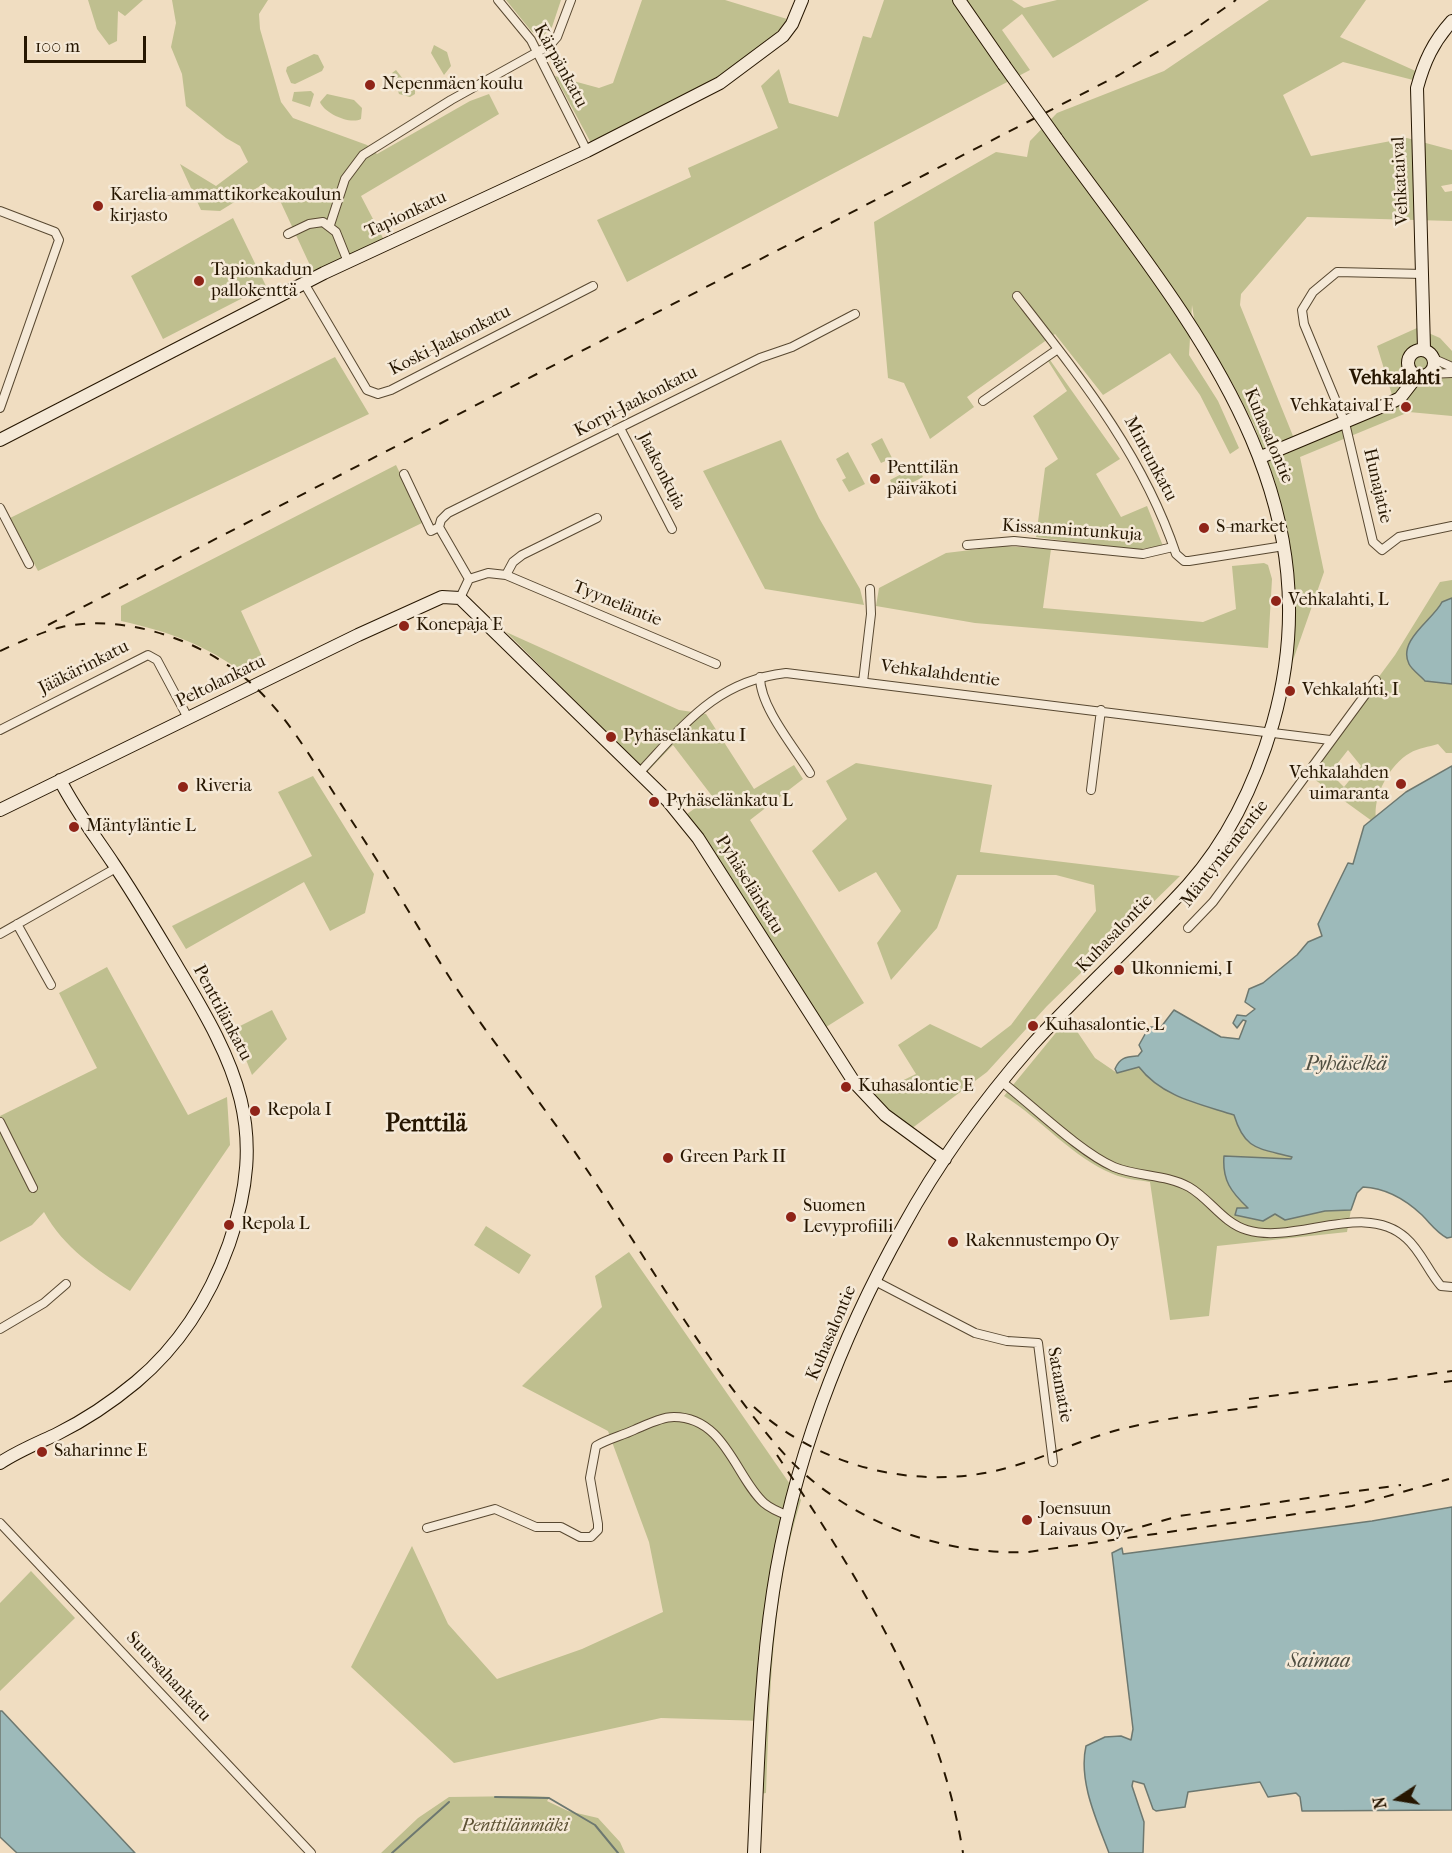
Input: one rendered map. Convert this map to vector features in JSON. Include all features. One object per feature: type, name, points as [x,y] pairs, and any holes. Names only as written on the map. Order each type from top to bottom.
[{"type":"street","name":"Kärpänkatu","points":[[498,0],[538,52],[587,151]]},
{"type":"street","points":[[348,262],[330,225],[345,179],[363,155],[451,100],[550,45],[557,37],[571,0]]},
{"type":"street","name":"Tapionkatu","points":[[1,436],[304,283],[587,151],[736,74],[783,36],[792,24],[802,0]]},
{"type":"street","name":"Kuhasalontie","points":[[754,1853],[766,1642],[774,1587],[789,1516],[821,1406],[875,1281],[904,1225],[945,1159],[1002,1082],[1063,1012],[1189,884],[1209,860],[1252,783],[1270,732],[1283,683],[1289,628],[1284,546],[1275,498],[1261,457],[1219,370],[1156,276],[959,0]]},
{"type":"street","name":"Vehkataival","points":[[1424,349],[1417,88],[1424,62],[1432,45],[1452,21]]},
{"type":"street","points":[[0,211],[55,232],[59,240],[0,408]]},
{"type":"street","points":[[288,234],[315,222],[330,225]]},
{"type":"street","points":[[1345,423],[1304,324],[1302,310],[1313,292],[1337,272],[1423,274]]},
{"type":"street","name":"Koski-Jaakonkatu","points":[[304,283],[368,390],[378,394],[391,390],[593,285]]},
{"type":"street","name":"Mintunkatu","points":[[1017,296],[1125,443],[1165,521],[1173,547]]},
{"type":"street","name":"Korpi-Jaakonkatu","points":[[439,527],[441,519],[448,513],[760,358],[792,347],[855,314]]},
{"type":"street","points":[[983,401],[1058,349]]},
{"type":"street","points":[[1452,367],[1434,359],[1424,349],[1414,351],[1408,359],[1409,369],[1422,375],[1452,373]]},
{"type":"street","points":[[1261,457],[1400,398],[1422,375],[1432,370],[1434,359]]},
{"type":"street","name":"Hunajatie","points":[[1345,423],[1373,542],[1382,550],[1399,537],[1452,526]]},
{"type":"street","name":"Jaakonkuja","points":[[620,428],[672,529]]},
{"type":"street","points":[[404,474],[431,531],[439,527],[469,579]]},
{"type":"street","points":[[0,508],[29,564]]},
{"type":"street","points":[[460,598],[469,579],[488,573],[506,576],[513,562],[522,555],[597,518]]},
{"type":"street","name":"Kissanmintunkuja","points":[[967,545],[1014,541],[1143,554],[1173,547]]},
{"type":"street","points":[[1173,547],[1180,559],[1189,561],[1284,546]]},
{"type":"street","name":"Tyyneläntie","points":[[506,576],[716,664]]},
{"type":"street","points":[[863,682],[871,614],[870,589]]},
{"type":"street","name":"Peltolankatu","points":[[0,810],[379,625],[442,597],[460,598]]},
{"type":"street","name":"Pyhäselänkatu","points":[[460,598],[640,772],[698,838],[854,1082],[885,1115],[945,1159]]},
{"type":"street","name":"Jääkärinkatu","points":[[0,730],[148,655],[157,660],[188,718]]},
{"type":"street","name":"Vehkalahdentie","points":[[640,772],[711,700],[739,683],[786,673],[1330,740]]},
{"type":"street","points":[[760,677],[760,688],[770,710],[810,773]]},
{"type":"street","name":"Mäntyniementie","points":[[1188,928],[1221,892],[1376,680]]},
{"type":"street","points":[[1091,790],[1101,710]]},
{"type":"street","name":"Penttilänkatu","points":[[21,1450],[57,1434],[102,1407],[137,1381],[165,1353],[194,1315],[217,1275],[237,1219],[245,1181],[246,1126],[233,1068],[212,1026],[116,868],[88,829],[60,780]]},
{"type":"street","points":[[0,934],[116,868]]},
{"type":"street","points":[[17,924],[51,985]]},
{"type":"street","points":[[1002,1082],[1097,1158],[1116,1168],[1165,1178],[1188,1187],[1244,1230],[1279,1233],[1345,1224],[1382,1224],[1406,1237],[1428,1271],[1441,1286],[1452,1287]]},
{"type":"street","points":[[0,1122],[33,1188]]},
{"type":"street","name":"Satamatie","points":[[875,1281],[975,1333],[1007,1341],[1038,1343],[1053,1462]]},
{"type":"street","points":[[0,1329],[44,1303],[66,1284]]},
{"type":"street","points":[[427,1528],[495,1509],[536,1527],[561,1527],[580,1537],[591,1537],[598,1530],[590,1479],[596,1446],[653,1422],[674,1417],[697,1422],[713,1434],[738,1463],[759,1498],[766,1505],[789,1516]]},
{"type":"street","points":[[0,1451],[21,1450]]},
{"type":"street","points":[[0,1463],[21,1450]]},
{"type":"street","name":"Suursahankatu","points":[[0,1523],[311,1853]]},
{"type":"green space","points":[[88,0],[143,0],[125,16],[118,11],[117,41],[109,45],[97,29]]},
{"type":"green space","points":[[172,0],[268,0],[259,14],[260,29],[281,102],[293,118],[367,145],[377,154],[470,101],[489,94],[499,114],[361,196],[385,242],[315,276],[276,192],[265,183],[220,211],[201,210],[180,164],[216,186],[248,162],[240,146],[226,138],[186,106],[182,74],[171,47],[176,23]]},
{"type":"green space","points":[[506,0],[561,0],[552,27],[542,37],[532,32]]},
{"type":"green space","points":[[642,0],[725,0],[787,19],[771,38],[725,74],[591,143],[555,76],[599,88],[613,83]]},
{"type":"green space","points":[[884,0],[1012,0],[1024,8],[1057,0],[1149,0],[1053,58],[1022,14],[1002,30],[1030,70],[627,282],[597,220],[691,177],[688,168],[778,128],[761,86],[779,69],[789,103],[838,117],[863,36],[871,38]]},
{"type":"green space","points":[[1269,0],[1366,0],[1340,37],[1420,73],[1417,81],[1343,62],[1283,95],[1311,156],[1407,138],[1452,150],[1452,184],[1441,186],[1445,192],[1452,191],[1452,221],[1307,217],[1241,294],[1240,305],[1293,436],[1392,395],[1377,346],[1417,328],[1440,338],[1452,351],[1452,416],[1409,412],[1300,457],[1324,572],[1291,666],[1295,620],[1292,566],[1275,482],[1254,425],[1234,386],[1195,324],[1192,305],[1189,355],[1218,401],[1239,448],[1230,454],[1200,395],[1170,353],[1103,395],[1055,334],[967,397],[974,407],[930,439],[904,383],[888,378],[874,222],[996,152],[1027,157],[1030,141],[1057,113],[1164,71]]},
{"type":"green space","points":[[434,45],[447,52],[451,66],[444,75],[431,53]]},
{"type":"green space","points":[[314,54],[318,55],[324,67],[322,71],[295,84],[291,83],[286,71],[287,67]]},
{"type":"green space","points":[[396,70],[407,84],[415,88],[415,94],[410,97],[399,94],[392,73]]},
{"type":"green space","points":[[311,91],[314,94],[310,107],[292,101],[294,92]]},
{"type":"green space","points":[[327,94],[354,100],[362,108],[361,119],[344,119],[327,110],[320,102]]},
{"type":"green space","name":"Tapionkadun pallokenttä","points":[[233,218],[266,286],[163,339],[131,276]]},
{"type":"green space","points":[[335,357],[369,414],[38,571],[10,518]]},
{"type":"green space","points":[[1050,360],[1120,459],[1096,474],[1121,517],[1147,506],[1163,546],[1134,550],[1036,537],[1045,468],[1058,459],[1033,416],[1067,391],[1048,361]]},
{"type":"green space","points":[[882,438],[892,458],[881,463],[871,444]]},
{"type":"green space","points":[[781,440],[819,518],[860,589],[864,605],[765,589],[703,471]]},
{"type":"green space","points":[[848,452],[865,484],[849,492],[842,480],[846,478],[836,459]]},
{"type":"green space","points":[[396,465],[424,522],[241,611],[266,665],[245,674],[186,640],[121,621],[121,606]]},
{"type":"green space","points":[[917,466],[923,477],[896,491],[890,480]]},
{"type":"green space","points":[[1004,546],[1051,549],[1043,608],[1203,622],[1236,609],[1232,566],[1264,563],[1268,565],[1272,579],[1268,648],[975,623],[876,606],[879,588],[946,553]]},
{"type":"green space","points":[[1452,580],[1452,753],[1446,753],[1438,744],[1416,750],[1403,758],[1384,781],[1377,800],[1376,818],[1372,821],[1307,774],[1395,655],[1440,582]],"holes":[[[1348,750],[1361,766],[1344,787],[1330,773]]]},
{"type":"green space","points":[[506,632],[679,710],[706,714],[754,789],[794,765],[803,779],[750,820],[864,1003],[823,1029],[687,814],[712,796],[673,745],[647,772]]},
{"type":"green space","points":[[856,763],[992,785],[980,852],[1180,876],[1047,1006],[987,1072],[911,1129],[889,1112],[873,1095],[916,1074],[898,1045],[930,1024],[981,1048],[1011,1025],[1096,911],[1094,885],[1056,875],[957,875],[937,928],[891,980],[877,943],[901,911],[876,872],[839,892],[812,851],[847,819],[826,781]]},
{"type":"green space","points":[[313,776],[374,874],[365,913],[330,931],[304,882],[186,949],[172,926],[312,856],[278,792]]},
{"type":"green space","points":[[107,967],[188,1115],[227,1097],[230,1145],[130,1291],[93,1266],[71,1247],[44,1212],[32,1225],[0,1242],[0,1116],[97,1068],[59,993]]},
{"type":"green space","points":[[272,1010],[287,1039],[252,1075],[234,1029]]},
{"type":"green space","points":[[1068,1018],[1095,1058],[1117,1073],[1139,1067],[1159,1086],[1182,1098],[1235,1115],[1243,1135],[1255,1146],[1293,1157],[1275,1214],[1285,1220],[1325,1211],[1351,1210],[1347,1232],[1217,1246],[1209,1316],[1170,1320],[1150,1182],[1122,1177],[1098,1167],[1004,1096]]},
{"type":"green space","points":[[486,1226],[531,1255],[519,1274],[474,1245]]},
{"type":"green space","points":[[629,1252],[801,1500],[783,1572],[778,1608],[771,1682],[766,1793],[760,1794],[764,1721],[661,1718],[454,1763],[351,1667],[412,1546],[448,1624],[497,1679],[582,1649],[663,1612],[649,1542],[608,1431],[522,1386],[602,1307],[595,1276]]},
{"type":"green space","points":[[31,1571],[75,1618],[0,1691],[0,1603]]},
{"type":"green space","name":"Penttilänmäki","points":[[449,1797],[550,1797],[547,1801],[568,1811],[598,1818],[620,1842],[625,1853],[381,1853],[418,1818]]},
{"type":"water","points":[[1452,598],[1452,684],[1425,681],[1409,664],[1408,647],[1418,630],[1442,602]]},
{"type":"water","name":"Pyhäselkä","points":[[1452,766],[1452,1237],[1447,1238],[1440,1233],[1402,1199],[1387,1192],[1363,1187],[1357,1193],[1351,1210],[1325,1211],[1285,1220],[1275,1214],[1263,1221],[1235,1215],[1237,1208],[1248,1208],[1226,1179],[1224,1156],[1291,1159],[1292,1157],[1262,1149],[1248,1142],[1238,1127],[1234,1115],[1195,1103],[1170,1092],[1159,1086],[1139,1067],[1117,1073],[1115,1069],[1124,1058],[1138,1056],[1142,1051],[1139,1045],[1149,1027],[1161,1027],[1174,1010],[1221,1037],[1239,1039],[1246,1021],[1243,1020],[1237,1028],[1233,1023],[1237,1015],[1246,1016],[1255,1009],[1245,1002],[1249,989],[1263,983],[1297,955],[1308,942],[1322,936],[1318,924],[1348,863],[1353,864],[1364,826],[1406,792]]},
{"type":"water","name":"Saimaa","points":[[1452,1507],[1452,1810],[1302,1811],[1300,1797],[1296,1793],[1268,1797],[1260,1782],[1188,1792],[1185,1807],[1156,1811],[1153,1809],[1144,1784],[1133,1781],[1132,1786],[1144,1822],[1143,1853],[1109,1853],[1090,1801],[1084,1759],[1086,1746],[1105,1737],[1121,1736],[1131,1740],[1133,1729],[1112,1553],[1122,1548],[1123,1554],[1372,1521]]},
{"type":"water","points":[[0,1711],[135,1853],[17,1853],[0,1837]]},
{"type":"waterway","points":[[495,1797],[549,1798],[595,1825],[618,1853]]},
{"type":"waterway","points":[[392,1853],[449,1802]]},
{"type":"railway","points":[[48,625],[1119,75],[1189,33],[1236,0]]},
{"type":"railway","points":[[0,651],[38,634],[62,627],[104,624],[147,630],[169,636],[208,653],[243,676],[272,704],[308,752],[461,995],[583,1164],[719,1371],[765,1432],[793,1463],[814,1482],[862,1514],[888,1526],[942,1544],[999,1552],[1028,1552],[1352,1506],[1449,1479]]},
{"type":"railway","points":[[1249,1399],[1452,1371]]},
{"type":"railway","points":[[1444,1382],[1452,1381]]},
{"type":"railway","points":[[754,1407],[780,1428],[809,1446],[840,1459],[873,1469],[906,1475],[940,1477],[974,1475],[1007,1468],[1132,1426],[1262,1406]]},
{"type":"railway","points":[[777,1455],[837,1548],[892,1645],[936,1746],[952,1799],[963,1853]]},
{"type":"railway","points":[[1123,1532],[1179,1516],[1401,1485]]},
{"type":"place","name":"Nepenmäen koulu","points":[[370,85]]},
{"type":"place","name":"Karelia-ammattikorkeakoulun kirjasto","points":[[98,206]]},
{"type":"place","name":"Tapionkadun pallokenttä","points":[[199,281]]},
{"type":"place","name":"Vehkataival E","points":[[1406,407]]},
{"type":"place","name":"Penttilän päiväkoti","points":[[875,479]]},
{"type":"place","name":"S-market","points":[[1204,528]]},
{"type":"place","name":"Vehkalahti, L","points":[[1276,601]]},
{"type":"place","name":"Konepaja E","points":[[404,626]]},
{"type":"place","name":"Vehkalahti, I","points":[[1290,691]]},
{"type":"place","name":"Pyhäselänkatu I","points":[[611,737]]},
{"type":"place","name":"Vehkalahden uimaranta","points":[[1401,784]]},
{"type":"place","name":"Riveria","points":[[183,787]]},
{"type":"place","name":"Pyhäselänkatu L","points":[[654,802]]},
{"type":"place","name":"Mäntyläntie L","points":[[74,827]]},
{"type":"place","name":"Ukonniemi, I","points":[[1119,970]]},
{"type":"place","name":"Kuhasalontie, L","points":[[1033,1026]]},
{"type":"place","name":"Kuhasalontie E","points":[[846,1087]]},
{"type":"place","name":"Repola I","points":[[255,1111]]},
{"type":"place","name":"Green Park II","points":[[668,1158]]},
{"type":"place","name":"Suomen Levyprofiili","points":[[791,1217]]},
{"type":"place","name":"Repola L","points":[[229,1225]]},
{"type":"place","name":"Rakennustempo Oy","points":[[953,1242]]},
{"type":"place","name":"Saharinne E","points":[[42,1452]]},
{"type":"place","name":"Joensuun Laivaus Oy","points":[[1027,1520]]},
{"type":"district","name":"Vehkalahti","points":[[1395,379]]},
{"type":"district","name":"Penttilä","points":[[426,1125]]}]
